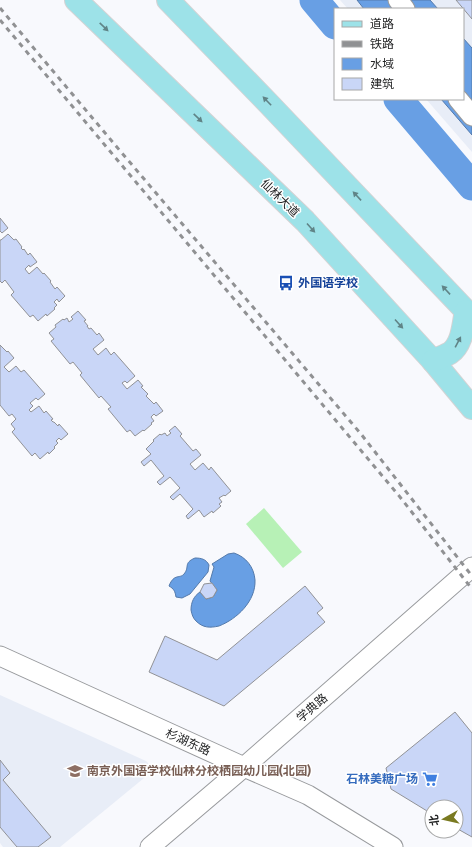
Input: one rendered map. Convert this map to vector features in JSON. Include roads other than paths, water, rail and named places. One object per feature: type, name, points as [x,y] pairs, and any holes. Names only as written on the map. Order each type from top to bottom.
[{"type":"main road","name":"仙林大道","points":[[76,0],[305,221],[433,361],[472,408]]},
{"type":"main road","points":[[168,0],[469,315],[459,343],[451,352],[433,361]]},
{"type":"street","points":[[398,0],[404,8]]},
{"type":"street","points":[[459,100],[472,116]]},
{"type":"street","name":"学典路","points":[[150,847],[244,768],[472,567]]},
{"type":"street","name":"杉湖东路","points":[[0,656],[244,768],[308,795],[393,847]]},
{"type":"water","points":[[357,0],[430,0],[437,8],[363,8]]},
{"type":"water","points":[[464,39],[472,48],[472,135],[442,100],[464,100]]},
{"type":"water","points":[[234,553],[246,560],[253,571],[255,580],[252,595],[249,602],[239,614],[226,623],[219,626],[204,626],[196,621],[193,616],[191,610],[192,602],[196,595],[200,592],[206,599],[213,597],[217,590],[210,581],[214,567],[212,564],[228,554]]},
{"type":"water","points":[[195,558],[206,561],[209,565],[208,572],[190,594],[182,598],[176,597],[174,590],[169,586],[173,579],[186,572],[188,563]]},
{"type":"waterway","points":[[314,0],[334,24]]},
{"type":"waterway","points":[[399,100],[472,186]]},
{"type":"railway","points":[[0,8],[361,434],[472,576]]},
{"type":"railway","points":[[0,20],[400,497],[472,589]]},
{"type":"place","name":"外国语学校","points":[[286,283]]},
{"type":"place","name":"南京外国语学校仙林分校栖园幼儿园(北园)","points":[[75,771]]},
{"type":"place","name":"石林美糖广场","points":[[430,779]]}]
